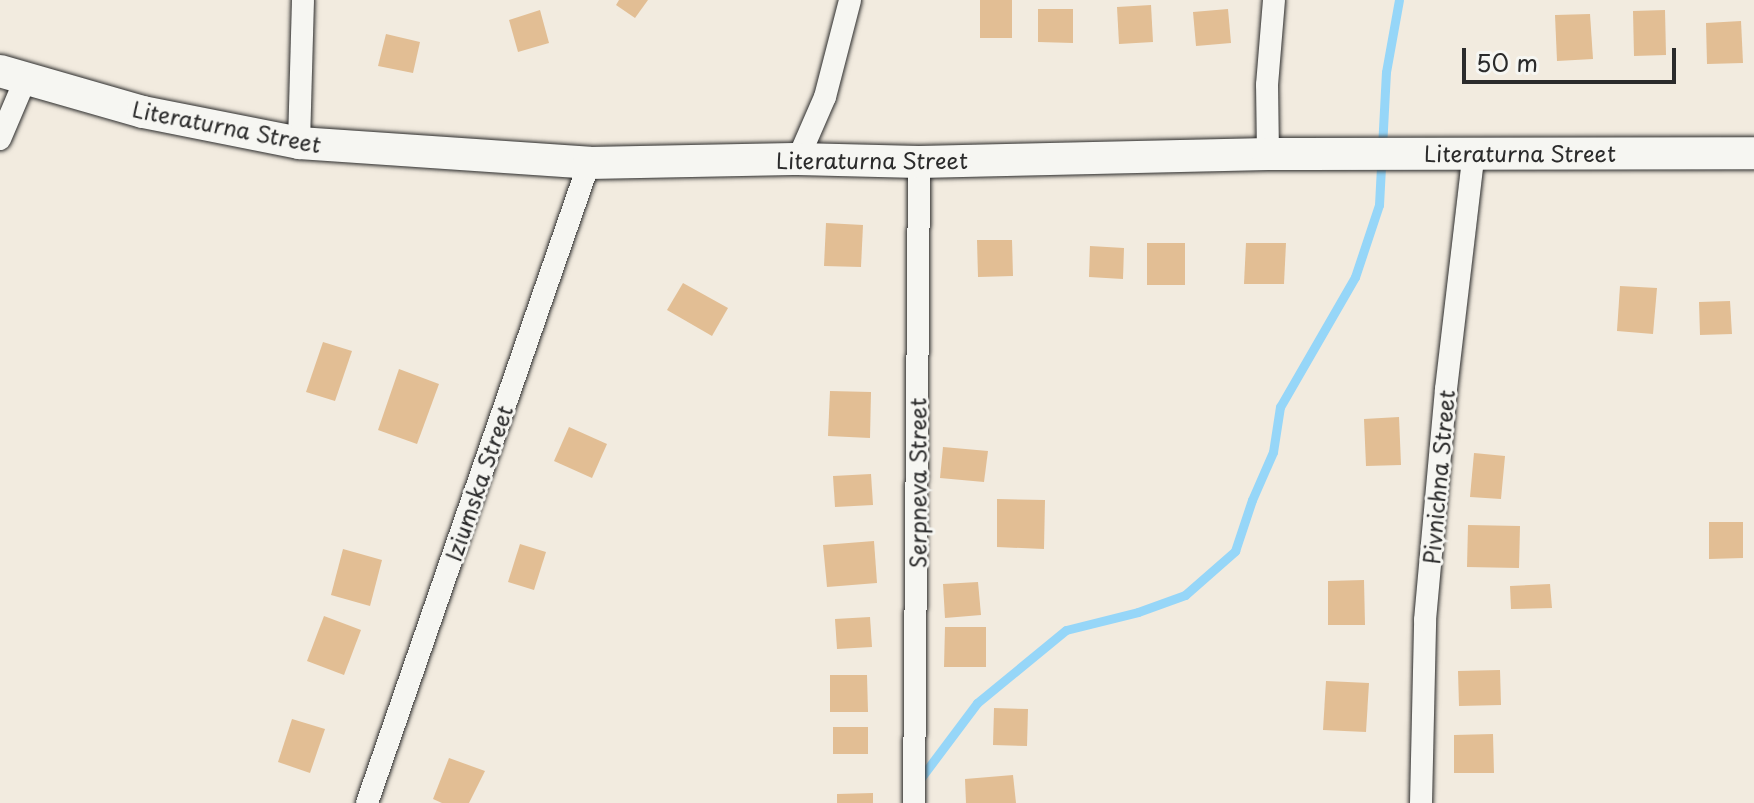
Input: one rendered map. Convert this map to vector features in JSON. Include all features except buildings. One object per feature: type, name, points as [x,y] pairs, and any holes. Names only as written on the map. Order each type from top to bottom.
[{"type":"street","points":[[299,143],[303,0]]},
{"type":"street","points":[[798,159],[825,97],[850,0]]},
{"type":"street","points":[[1268,154],[1267,85],[1274,0]]},
{"type":"street","points":[[0,139],[13,75]]},
{"type":"street","name":"Literaturna Street","points":[[13,75],[143,112],[299,143],[589,163],[798,159],[919,162],[1474,152],[1754,153]]},
{"type":"street","name":"Pivnichna Street","points":[[1421,803],[1425,620],[1446,389],[1474,152]]},
{"type":"street","name":"Serpneva Street","points":[[914,803],[919,162]]},
{"type":"street","name":"Iziumska Street","points":[[367,803],[589,163]]},
{"type":"waterway","points":[[920,779],[977,703],[1066,630],[1138,612],[1185,595],[1235,551],[1252,500],[1273,452],[1280,407],[1355,277],[1379,205],[1386,72],[1399,0]]}]
